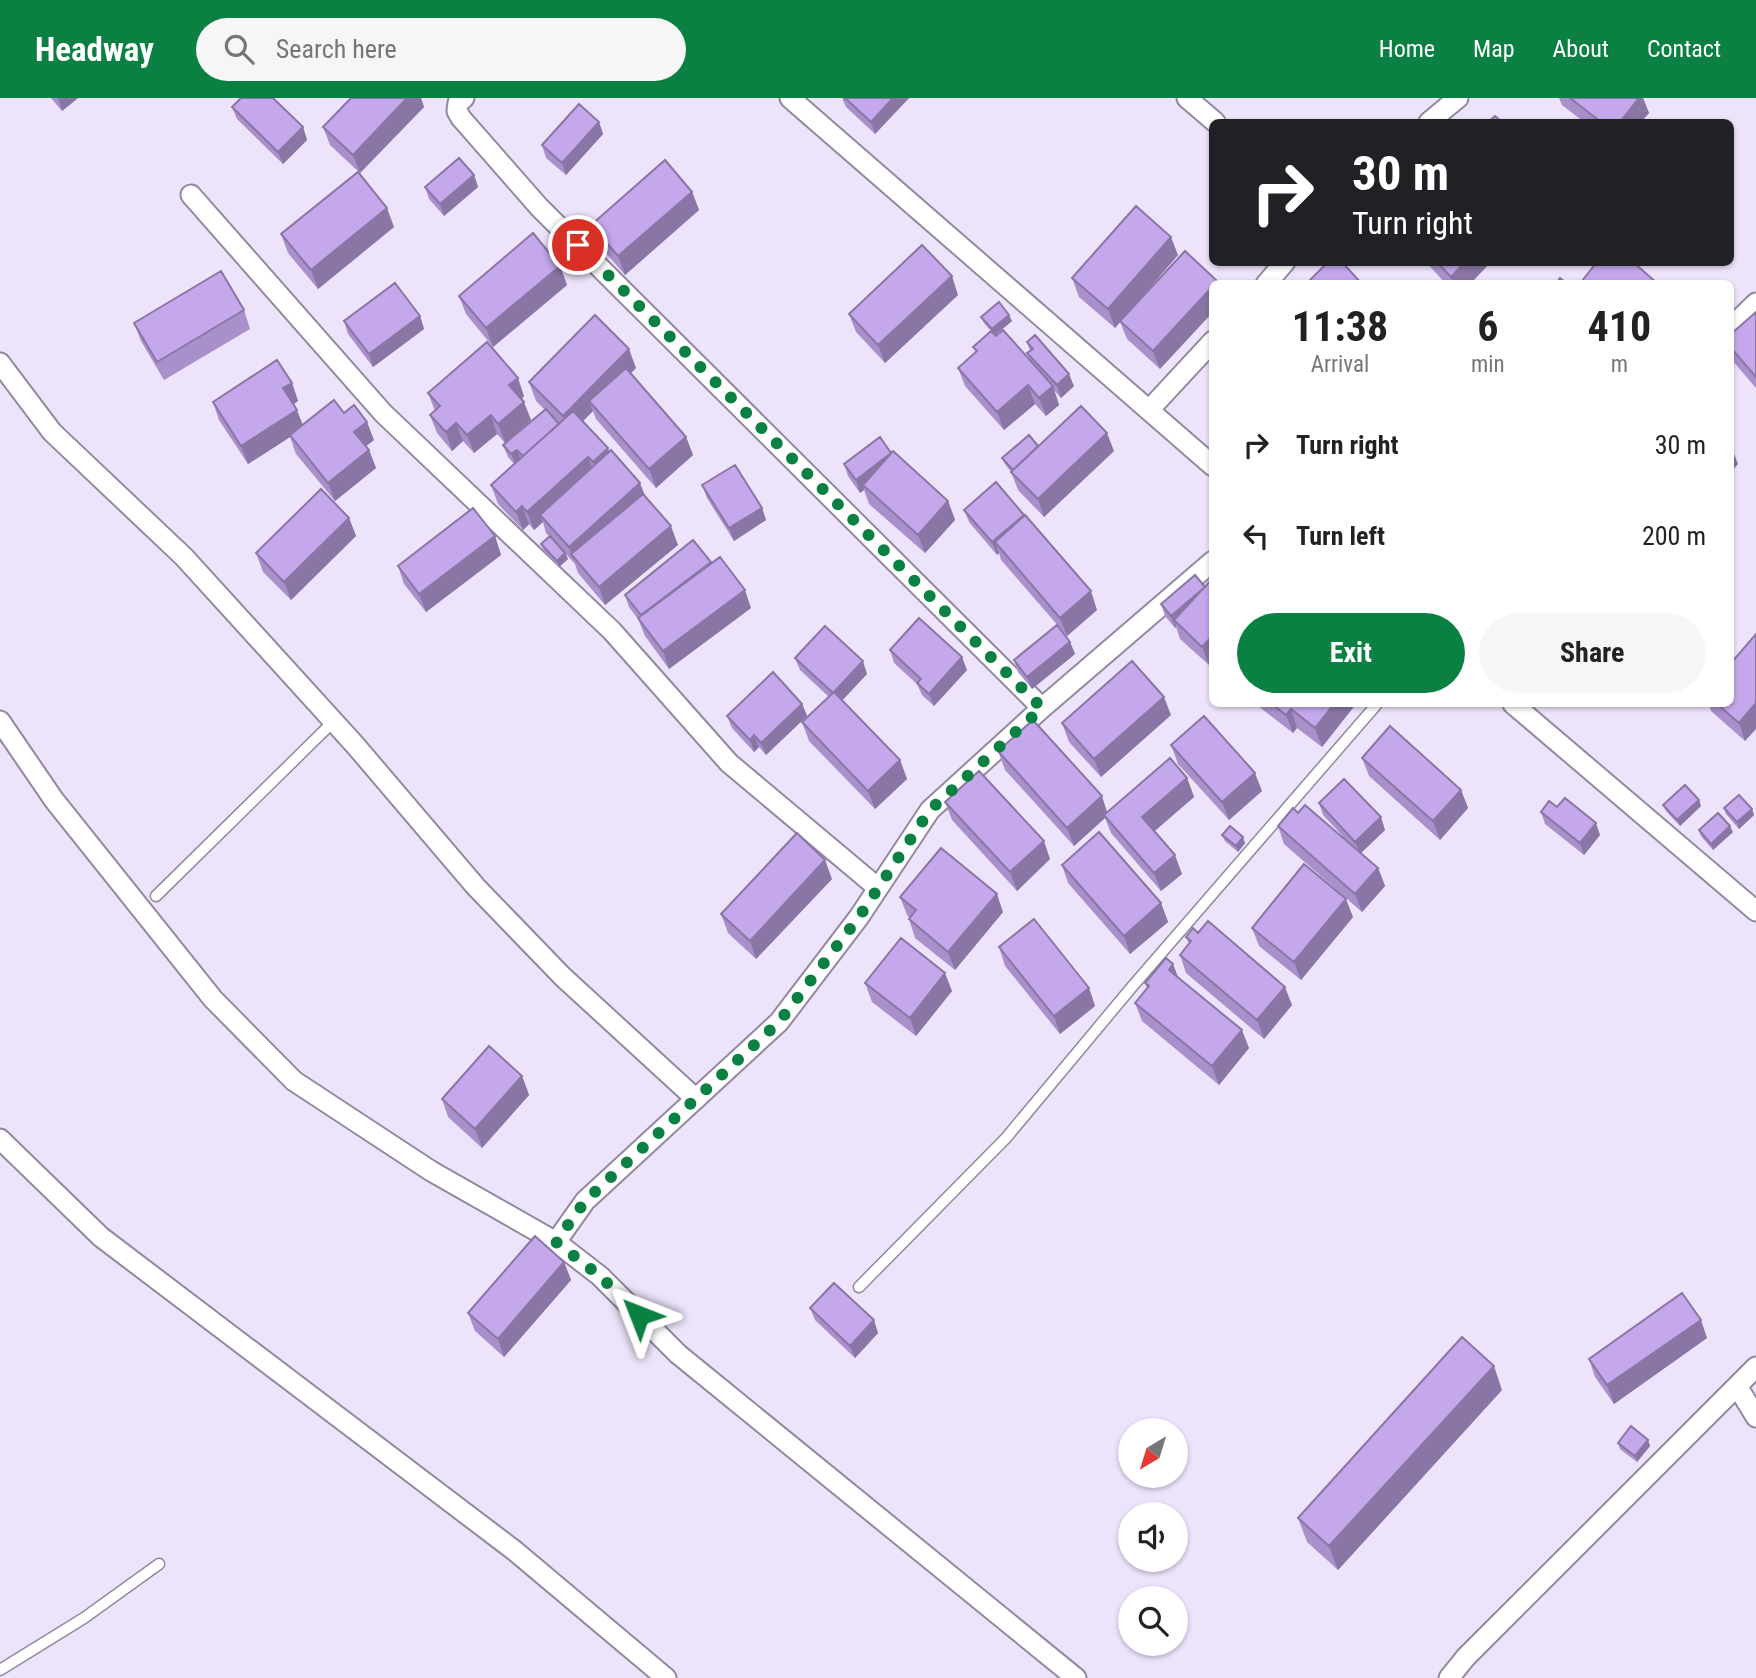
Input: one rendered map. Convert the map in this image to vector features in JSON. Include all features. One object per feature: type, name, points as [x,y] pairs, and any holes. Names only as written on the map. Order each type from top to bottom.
[{"type":"street","points":[[464,98],[458,103],[457,111],[461,118],[539,207],[1042,708]]},
{"type":"street","points":[[790,98],[1209,462]]},
{"type":"street","points":[[1186,98],[1211,119]]},
{"type":"street","points":[[1432,119],[1448,101]]},
{"type":"street","points":[[191,195],[383,413],[612,631],[729,763],[878,888]]},
{"type":"street","points":[[1269,280],[1282,266]]},
{"type":"street","points":[[1734,324],[1756,303]]},
{"type":"street","points":[[1149,410],[1209,345]]},
{"type":"street","points":[[0,363],[52,432],[184,557],[334,721],[476,887],[563,977],[696,1099]]},
{"type":"street","points":[[556,1242],[585,1201],[779,1022],[859,917],[930,810],[1042,708],[1209,564]]},
{"type":"street","points":[[1517,707],[1756,911]]},
{"type":"street","points":[[0,721],[54,800],[213,999],[294,1081],[431,1171],[556,1242],[600,1276],[678,1354],[1076,1678]]},
{"type":"street","points":[[0,1139],[101,1237],[514,1551],[656,1676]]},
{"type":"street","points":[[1448,1678],[1756,1367]]},
{"type":"street","points":[[1737,1386],[1756,1417]]},
{"type":"lane","points":[[859,1287],[1006,1138],[1131,988],[1374,707]]},
{"type":"lane","points":[[156,896],[334,721]]},
{"type":"lane","points":[[0,1670],[85,1618],[159,1564]]},
{"type":"building","points":[[241,98],[273,98],[303,127],[278,152],[232,107]]},
{"type":"building","points":[[351,98],[407,98],[353,155],[323,127]]},
{"type":"building","points":[[845,98],[893,98],[871,122]]},
{"type":"building","points":[[1570,98],[1639,98],[1622,119],[1597,119]]},
{"type":"building","points":[[579,104],[599,122],[562,163],[542,145]]},
{"type":"building","points":[[459,158],[474,175],[440,204],[425,187]]},
{"type":"building","points":[[665,160],[692,192],[618,256],[591,225]]},
{"type":"building","points":[[358,172],[387,208],[311,270],[281,234]]},
{"type":"building","points":[[1136,206],[1171,237],[1108,309],[1072,278]]},
{"type":"building","points":[[533,233],[560,266],[486,328],[459,296]]},
{"type":"building","points":[[922,245],[952,276],[878,345],[849,314]]},
{"type":"building","points":[[1185,251],[1216,280],[1209,280],[1209,290],[1153,351],[1120,321]]},
{"type":"building","points":[[1324,266],[1346,266],[1358,280],[1310,280]]},
{"type":"building","points":[[1441,266],[1461,266],[1451,277]]},
{"type":"building","points":[[1594,266],[1638,266],[1653,280],[1583,280]]},
{"type":"building","points":[[221,271],[244,310],[157,362],[134,323]]},
{"type":"building","points":[[395,283],[420,316],[369,354],[344,321]]},
{"type":"building","points":[[999,302],[1009,315],[992,329],[981,317]]},
{"type":"building","points":[[1756,312],[1756,377],[1734,351],[1734,331]]},
{"type":"building","points":[[595,315],[629,349],[563,416],[529,382]]},
{"type":"building","points":[[1003,330],[1053,386],[1039,398],[1028,385],[997,412],[958,368],[977,351],[973,347],[991,331],[996,336]]},
{"type":"building","points":[[1035,335],[1069,374],[1057,385],[1027,353],[1033,349],[1027,342]]},
{"type":"building","points":[[487,342],[518,378],[509,385],[524,402],[498,424],[491,415],[467,435],[456,423],[446,432],[430,415],[440,406],[428,393]]},
{"type":"building","points":[[277,360],[292,383],[283,388],[297,410],[241,446],[213,402]]},
{"type":"building","points":[[626,368],[686,437],[649,469],[589,401]]},
{"type":"building","points":[[334,400],[344,413],[354,405],[367,422],[354,432],[369,450],[328,483],[290,435]]},
{"type":"building","points":[[1081,406],[1107,433],[1038,499],[1011,472]]},
{"type":"building","points":[[546,409],[559,424],[523,456],[517,450],[511,454],[503,445]]},
{"type":"building","points":[[573,411],[608,448],[593,462],[588,457],[527,512],[522,506],[516,512],[491,485]]},
{"type":"building","points":[[1029,435],[1038,446],[1013,470],[1002,458]]},
{"type":"building","points":[[880,437],[891,453],[856,480],[844,464]]},
{"type":"building","points":[[611,450],[640,483],[569,547],[540,515]]},
{"type":"building","points":[[893,451],[948,501],[918,535],[863,485]]},
{"type":"building","points":[[735,465],[762,508],[729,528],[702,485]]},
{"type":"building","points":[[996,482],[1024,515],[992,542],[964,510]]},
{"type":"building","points":[[321,489],[349,518],[284,582],[256,553]]},
{"type":"building","points":[[643,494],[671,526],[599,587],[571,554]]},
{"type":"building","points":[[473,508],[495,536],[419,594],[398,566]]},
{"type":"building","points":[[1025,515],[1091,591],[1060,618],[995,542]]},
{"type":"building","points":[[550,536],[565,553],[557,561],[541,544]]},
{"type":"building","points":[[693,540],[711,562],[641,615],[625,595]]},
{"type":"building","points":[[720,557],[745,590],[663,651],[638,618]]},
{"type":"building","points":[[1195,575],[1205,587],[1171,616],[1161,604]]},
{"type":"building","points":[[1209,582],[1209,639],[1202,647],[1174,620]]},
{"type":"building","points":[[919,618],[962,657],[929,694],[917,683],[921,679],[890,650]]},
{"type":"building","points":[[1057,625],[1070,642],[1027,677],[1014,660]]},
{"type":"building","points":[[825,626],[863,661],[833,693],[795,658]]},
{"type":"building","points":[[1756,634],[1756,703],[1739,723],[1720,707],[1734,707],[1734,660]]},
{"type":"building","points":[[1132,661],[1164,697],[1094,759],[1062,723]]},
{"type":"building","points":[[773,672],[802,704],[761,743],[754,735],[750,740],[727,716]]},
{"type":"building","points":[[834,692],[900,760],[868,791],[802,722]]},
{"type":"building","points":[[1276,707],[1332,707],[1315,728],[1291,709],[1286,715]]},
{"type":"building","points":[[1204,716],[1255,773],[1222,802],[1171,745]]},
{"type":"building","points":[[1033,720],[1102,796],[1067,828],[998,751]]},
{"type":"building","points":[[1390,726],[1461,790],[1433,821],[1362,758]]},
{"type":"building","points":[[1170,758],[1187,778],[1142,817],[1175,855],[1154,873],[1104,815]]},
{"type":"building","points":[[979,771],[1044,841],[1010,872],[945,802]]},
{"type":"building","points":[[1344,779],[1381,817],[1355,842],[1319,803]]},
{"type":"building","points":[[1685,785],[1699,800],[1677,820],[1663,805]]},
{"type":"building","points":[[1739,795],[1752,809],[1737,822],[1724,808]]},
{"type":"building","points":[[1565,798],[1596,823],[1580,843],[1541,812],[1549,801],[1557,807]]},
{"type":"building","points":[[1305,805],[1378,868],[1355,894],[1278,826],[1293,808],[1298,813]]},
{"type":"building","points":[[1718,813],[1730,826],[1711,844],[1699,830]]},
{"type":"building","points":[[1230,826],[1243,837],[1236,846],[1222,835]]},
{"type":"building","points":[[1099,832],[1161,903],[1124,936],[1062,865]]},
{"type":"building","points":[[797,833],[825,860],[750,941],[721,914]]},
{"type":"building","points":[[941,848],[997,894],[948,952],[909,919],[916,910],[900,897]]},
{"type":"building","points":[[1304,864],[1346,899],[1294,962],[1252,928]]},
{"type":"building","points":[[1034,919],[1089,988],[1054,1016],[999,947]]},
{"type":"building","points":[[1208,921],[1285,987],[1257,1020],[1180,955],[1191,941],[1186,937],[1193,928],[1198,933]]},
{"type":"building","points":[[901,938],[945,973],[910,1018],[865,983]]},
{"type":"building","points":[[1166,958],[1173,964],[1169,970],[1242,1030],[1212,1066],[1135,1003],[1149,986],[1145,983]]},
{"type":"building","points":[[489,1046],[522,1076],[475,1129],[442,1099]]},
{"type":"building","points":[[535,1236],[564,1262],[498,1339],[468,1313]]},
{"type":"building","points":[[834,1283],[874,1320],[850,1346],[810,1308]]},
{"type":"building","points":[[1682,1293],[1701,1320],[1607,1385],[1589,1359]]},
{"type":"building","points":[[1462,1337],[1494,1366],[1329,1546],[1298,1518]]},
{"type":"building","points":[[1631,1426],[1648,1440],[1635,1456],[1618,1443]]},
{"type":"route","points":[[578,245],[1042,708],[930,810],[859,917],[779,1022],[585,1201],[556,1242],[600,1276],[639,1315]]}]
